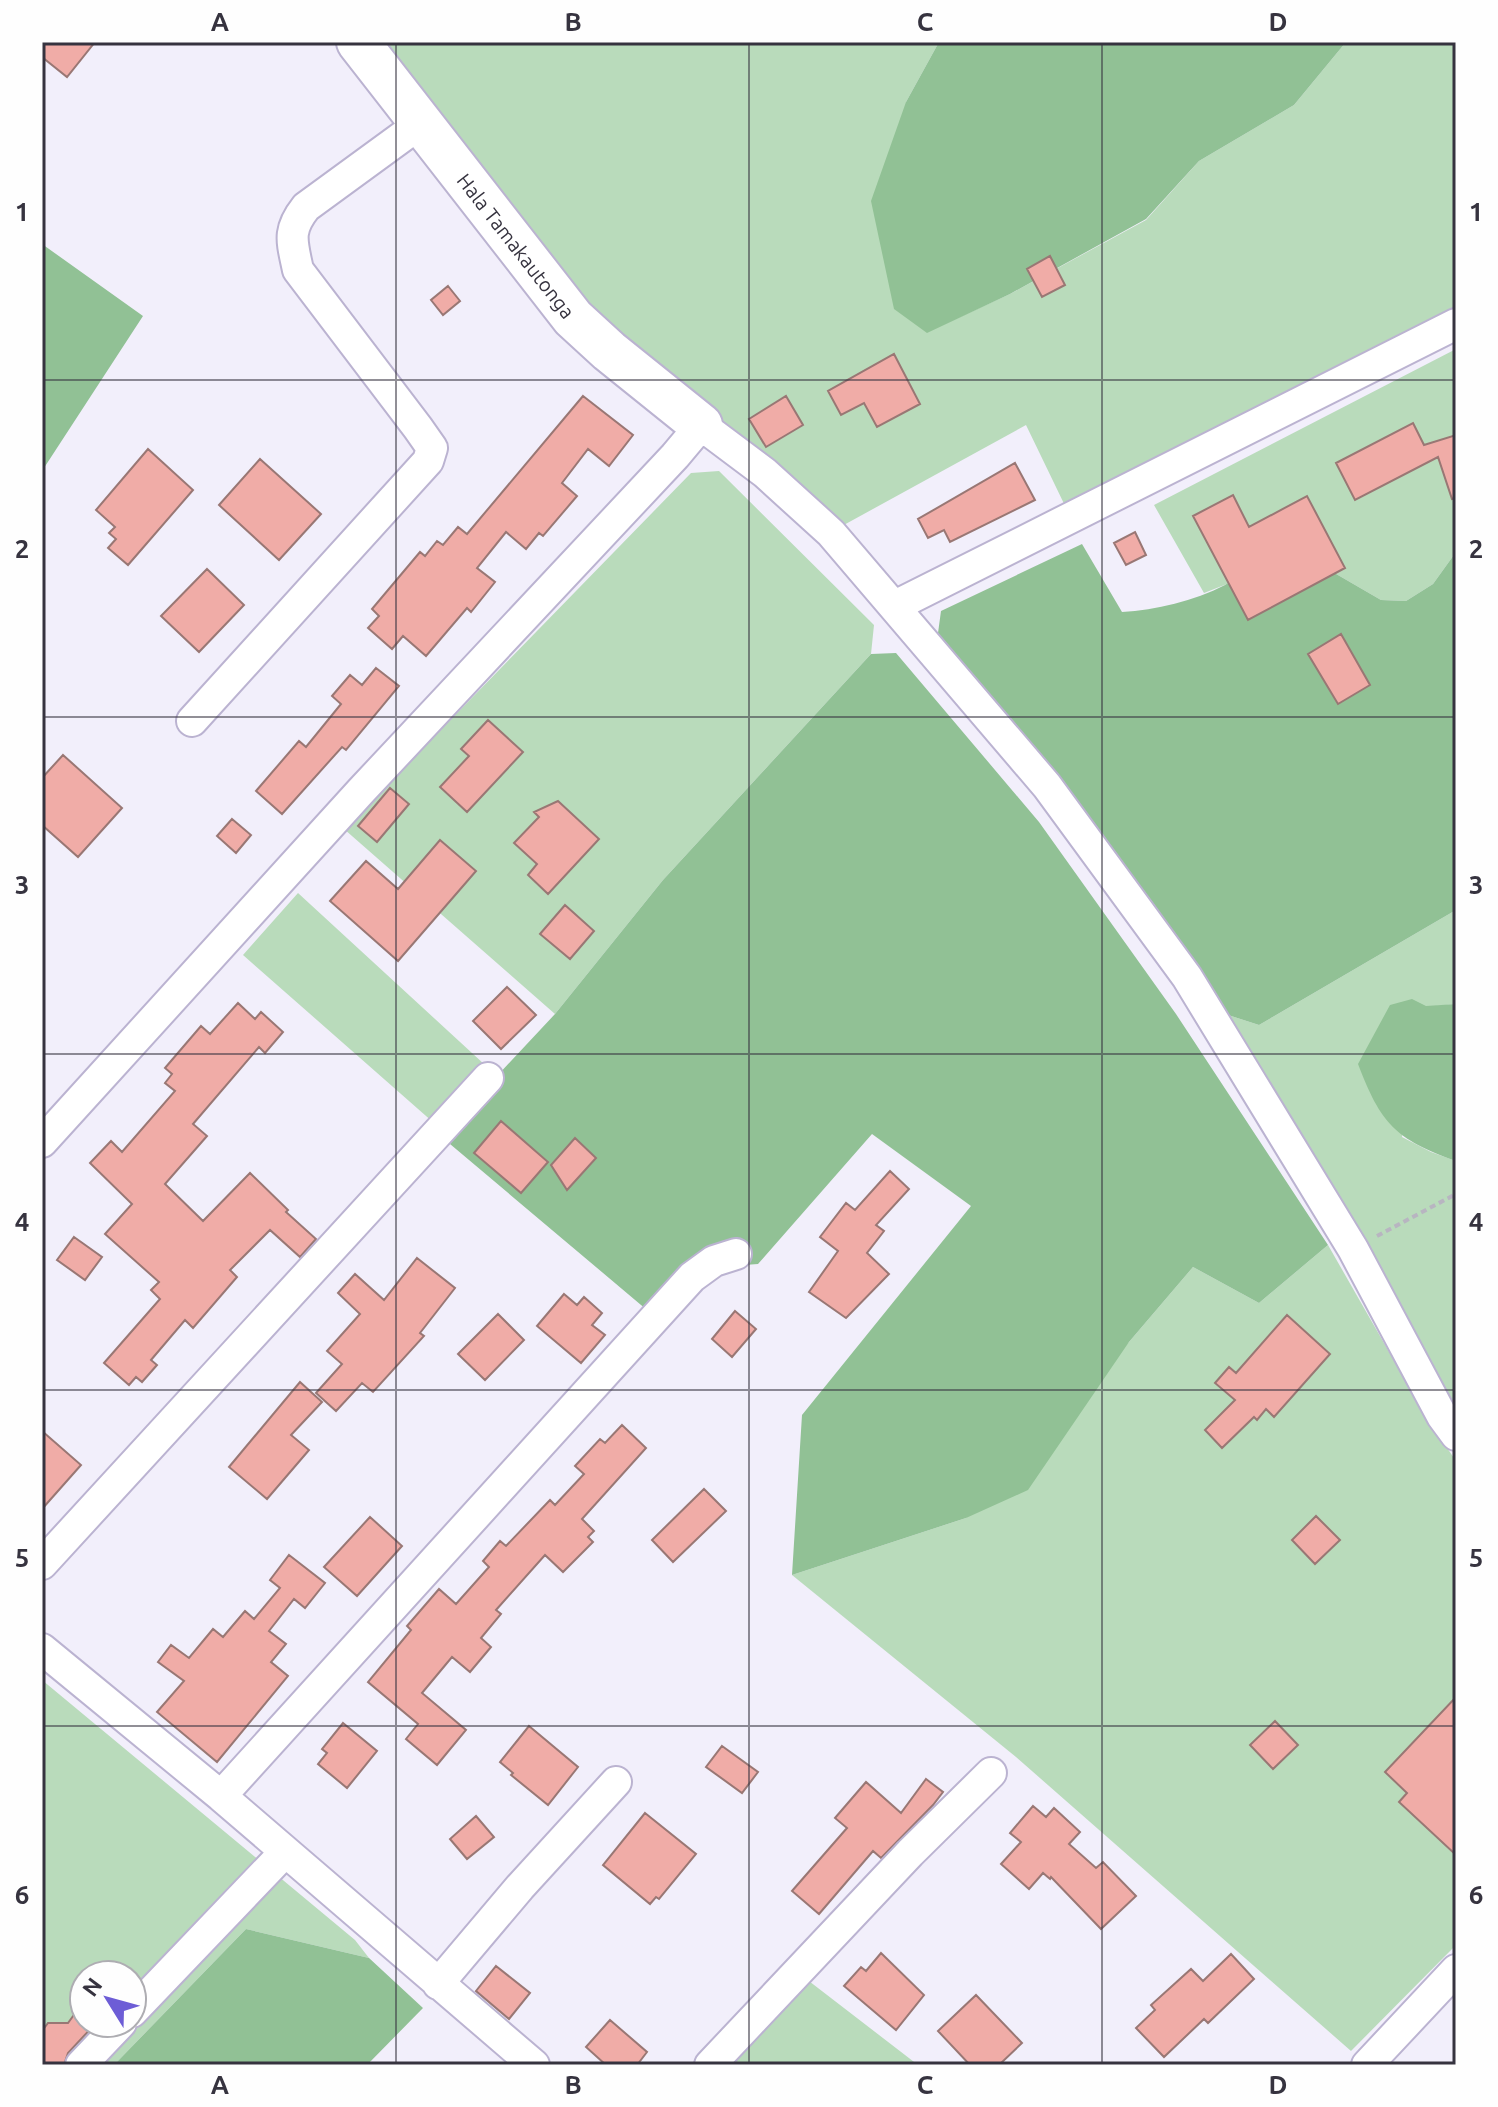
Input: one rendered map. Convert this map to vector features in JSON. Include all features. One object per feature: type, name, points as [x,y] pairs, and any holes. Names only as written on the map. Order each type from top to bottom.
[{"type":"street","name":"Hala Tamakautonga","points":[[358,42],[573,318],[701,425]]},
{"type":"street","points":[[192,721],[428,461],[432,448],[298,270],[292,241],[294,223],[306,207],[421,123]]},
{"type":"street","points":[[895,606],[1456,324]]},
{"type":"street","points":[[42,1142],[361,791],[701,425],[765,473],[831,533],[1047,786],[1187,977],[1353,1249],[1442,1416],[1456,1435]]},
{"type":"street","points":[[42,1564],[488,1078]]},
{"type":"street","points":[[221,1796],[692,1277],[714,1261],[736,1254]]},
{"type":"street","points":[[42,1649],[221,1796],[534,2065]]},
{"type":"street","points":[[710,2065],[910,1853],[991,1773]]},
{"type":"street","points":[[438,1984],[520,1887],[616,1782]]},
{"type":"street","points":[[148,1995],[285,1852]]},
{"type":"street","points":[[1367,2065],[1456,1970]]},
{"type":"street","points":[[81,2065],[106,2039]]},
{"type":"path","points":[[1353,1249],[1456,1194]]},
{"type":"green space","points":[[381,42],[939,42],[906,102],[927,332],[1010,294],[1146,220],[1199,161],[1294,105],[1346,42],[1456,42],[1456,315],[1069,514],[1026,425],[842,526],[626,359]]},
{"type":"green space","points":[[939,42],[1346,42],[1294,105],[1199,161],[1146,219],[1010,294],[927,333],[894,309],[871,201],[906,102]]},
{"type":"green space","points":[[42,244],[143,316],[42,471]]},
{"type":"green space","points":[[1456,349],[1456,552],[1433,584],[1406,601],[1381,600],[1331,571],[1259,557],[1227,584],[1204,593],[1154,505]]},
{"type":"green space","points":[[719,471],[874,625],[871,654],[663,880],[555,1014],[344,829],[691,473]]},
{"type":"green space","points":[[1082,544],[1122,612],[1161,607],[1201,596],[1229,582],[1259,557],[1331,571],[1381,600],[1406,601],[1433,584],[1456,552],[1456,910],[1259,1025],[1225,1014],[1154,904],[938,633],[941,611]]},
{"type":"green space","points":[[896,653],[1039,822],[1176,1014],[1328,1245],[1259,1303],[1193,1267],[1129,1342],[1028,1490],[966,1518],[792,1575],[802,1415],[971,1206],[872,1134],[758,1264],[717,1267],[660,1321],[450,1144],[497,1076],[555,1014],[663,880],[871,654]]},
{"type":"green space","points":[[298,893],[497,1076],[450,1144],[434,1123],[243,955]]},
{"type":"green space","points":[[1456,910],[1456,1004],[1426,1007],[1402,1137],[1456,1161],[1456,1413],[1225,1014],[1259,1025]]},
{"type":"green space","points":[[1412,999],[1426,1006],[1456,1004],[1456,1161],[1418,1145],[1393,1127],[1374,1101],[1358,1064],[1390,1005]]},
{"type":"green space","points":[[1328,1245],[1428,1420],[1456,1461],[1456,1945],[1351,2051],[1016,1757],[792,1575],[966,1518],[1129,1342],[1193,1267],[1259,1303]]},
{"type":"green space","points":[[42,1680],[355,1940],[369,1958],[246,1929],[148,2030],[148,1959],[68,1959],[68,2039],[139,2039],[114,2065],[42,2065]]},
{"type":"green space","points":[[246,1929],[369,1958],[423,2008],[367,2065],[114,2065],[139,2039],[148,2039],[148,2030]]},
{"type":"green space","points":[[805,1978],[918,2065],[723,2065]]},
{"type":"building","points":[[42,42],[95,42],[67,77],[42,57]]},
{"type":"building","points":[[1050,256],[1065,285],[1042,297],[1027,269]]},
{"type":"building","points":[[448,286],[460,301],[443,315],[431,300]]},
{"type":"building","points":[[894,354],[920,404],[877,427],[864,403],[841,415],[828,391]]},
{"type":"building","points":[[583,396],[633,435],[609,466],[588,449],[562,483],[577,496],[543,536],[539,533],[526,549],[506,532],[477,568],[495,582],[471,612],[467,608],[426,656],[403,636],[392,649],[368,628],[379,616],[372,609],[420,552],[425,556],[437,541],[443,545],[458,527],[467,534]]},
{"type":"building","points":[[786,396],[803,425],[766,447],[749,419]]},
{"type":"building","points":[[1413,423],[1424,445],[1456,435],[1456,498],[1452,499],[1438,457],[1355,500],[1336,463]]},
{"type":"building","points":[[148,449],[193,490],[128,565],[108,548],[116,539],[109,533],[115,527],[96,510]]},
{"type":"building","points":[[260,459],[321,514],[279,560],[219,505]]},
{"type":"building","points":[[1015,463],[1035,500],[950,542],[944,530],[928,538],[918,519]]},
{"type":"building","points":[[1233,495],[1249,527],[1307,496],[1345,568],[1248,620],[1193,516]]},
{"type":"building","points":[[1135,532],[1146,555],[1126,565],[1114,543]]},
{"type":"building","points":[[207,569],[244,605],[199,652],[161,616]]},
{"type":"building","points":[[1341,634],[1370,685],[1338,704],[1308,654]]},
{"type":"building","points":[[376,668],[399,686],[346,750],[342,747],[282,814],[256,791],[299,741],[306,747],[341,704],[332,696],[350,675],[362,685]]},
{"type":"building","points":[[488,720],[523,752],[467,812],[440,787],[469,756],[461,749]]},
{"type":"building","points":[[63,755],[122,808],[78,857],[42,825],[42,778]]},
{"type":"building","points":[[390,788],[409,804],[377,842],[358,826]]},
{"type":"building","points":[[558,801],[599,839],[548,894],[528,875],[537,864],[514,843],[539,817],[534,812]]},
{"type":"building","points":[[232,819],[251,835],[236,853],[217,836]]},
{"type":"building","points":[[440,840],[476,871],[398,961],[330,901],[366,861],[398,889]]},
{"type":"building","points":[[565,905],[594,931],[570,959],[540,934]]},
{"type":"building","points":[[507,987],[536,1015],[501,1049],[473,1021]]},
{"type":"building","points":[[238,1003],[255,1019],[261,1012],[283,1032],[265,1053],[259,1047],[193,1124],[207,1136],[165,1184],[203,1221],[250,1173],[316,1239],[300,1257],[270,1230],[230,1270],[237,1277],[193,1328],[185,1320],[151,1360],[157,1365],[142,1382],[136,1377],[129,1385],[104,1363],[160,1299],[151,1290],[159,1282],[105,1234],[132,1204],[90,1163],[111,1141],[122,1152],[175,1091],[165,1083],[172,1074],[165,1068],[201,1026],[210,1034]]},
{"type":"building","points":[[501,1121],[548,1162],[521,1193],[474,1153]]},
{"type":"building","points":[[575,1138],[596,1158],[567,1190],[551,1165]]},
{"type":"building","points":[[890,1171],[909,1189],[876,1225],[884,1231],[867,1253],[889,1274],[846,1318],[809,1292],[838,1251],[820,1237],[846,1203],[855,1210]]},
{"type":"building","points":[[74,1237],[102,1257],[85,1280],[57,1260]]},
{"type":"building","points":[[417,1258],[455,1288],[420,1333],[424,1336],[373,1392],[362,1383],[336,1411],[316,1393],[342,1364],[327,1351],[360,1314],[338,1293],[355,1274],[384,1300]]},
{"type":"building","points":[[564,1294],[577,1305],[584,1297],[602,1313],[592,1325],[605,1335],[581,1363],[537,1326]]},
{"type":"building","points":[[735,1311],[756,1329],[732,1357],[712,1339]]},
{"type":"building","points":[[498,1314],[524,1340],[485,1380],[458,1354]]},
{"type":"building","points":[[1287,1315],[1330,1354],[1274,1417],[1266,1409],[1222,1448],[1205,1430],[1235,1400],[1215,1383],[1229,1367],[1236,1373]]},
{"type":"building","points":[[300,1382],[322,1402],[291,1435],[309,1450],[267,1499],[229,1467]]},
{"type":"building","points":[[622,1425],[646,1448],[582,1519],[594,1531],[588,1537],[593,1542],[563,1572],[545,1555],[496,1610],[501,1614],[481,1638],[491,1647],[470,1672],[452,1657],[422,1693],[466,1730],[437,1765],[406,1739],[418,1724],[368,1682],[411,1630],[407,1626],[439,1589],[456,1604],[489,1567],[483,1561],[500,1541],[506,1546],[550,1500],[555,1505],[584,1474],[575,1466],[600,1439],[605,1443]]},
{"type":"building","points":[[42,1431],[81,1465],[42,1509]]},
{"type":"building","points":[[704,1489],[726,1511],[673,1562],[652,1540]]},
{"type":"building","points":[[1316,1516],[1340,1540],[1315,1564],[1292,1540]]},
{"type":"building","points":[[370,1517],[402,1546],[357,1596],[324,1567]]},
{"type":"building","points":[[289,1555],[325,1583],[305,1608],[294,1599],[269,1631],[286,1644],[271,1662],[288,1676],[217,1762],[157,1712],[184,1681],[158,1662],[171,1645],[189,1658],[213,1629],[223,1637],[245,1611],[254,1619],[280,1588],[270,1580]]},
{"type":"building","points":[[1456,1697],[1456,1855],[1399,1802],[1407,1793],[1385,1772]]},
{"type":"building","points":[[1275,1721],[1298,1745],[1273,1769],[1250,1745]]},
{"type":"building","points":[[343,1723],[377,1751],[347,1788],[318,1764],[327,1753],[322,1749]]},
{"type":"building","points":[[529,1726],[578,1767],[548,1805],[500,1762]]},
{"type":"building","points":[[722,1746],[758,1772],[742,1793],[706,1767]]},
{"type":"building","points":[[926,1779],[943,1792],[933,1805],[881,1858],[873,1851],[819,1914],[792,1891],[847,1828],[835,1818],[866,1782],[901,1813]]},
{"type":"building","points":[[1033,1806],[1046,1817],[1054,1808],[1080,1832],[1069,1844],[1096,1868],[1103,1862],[1136,1896],[1101,1929],[1051,1877],[1043,1873],[1029,1889],[1001,1864],[1021,1842],[1010,1833]]},
{"type":"building","points":[[645,1813],[696,1854],[659,1899],[656,1897],[650,1904],[603,1865]]},
{"type":"building","points":[[476,1816],[494,1837],[467,1859],[450,1839]]},
{"type":"building","points":[[881,1953],[924,1995],[896,2030],[844,1986],[861,1967],[866,1971]]},
{"type":"building","points":[[1231,1954],[1254,1979],[1208,2023],[1204,2019],[1164,2057],[1136,2028],[1155,2010],[1151,2005],[1191,1969],[1203,1981]]},
{"type":"building","points":[[496,1966],[530,1993],[509,2019],[476,1991]]},
{"type":"building","points":[[976,1995],[1022,2043],[999,2065],[970,2065],[938,2031]]},
{"type":"building","points":[[610,2020],[647,2052],[637,2065],[606,2065],[586,2047]]},
{"type":"building","points":[[48,2023],[68,2023],[68,2039],[81,2039],[68,2053],[64,2065],[42,2065],[42,2031]]}]
